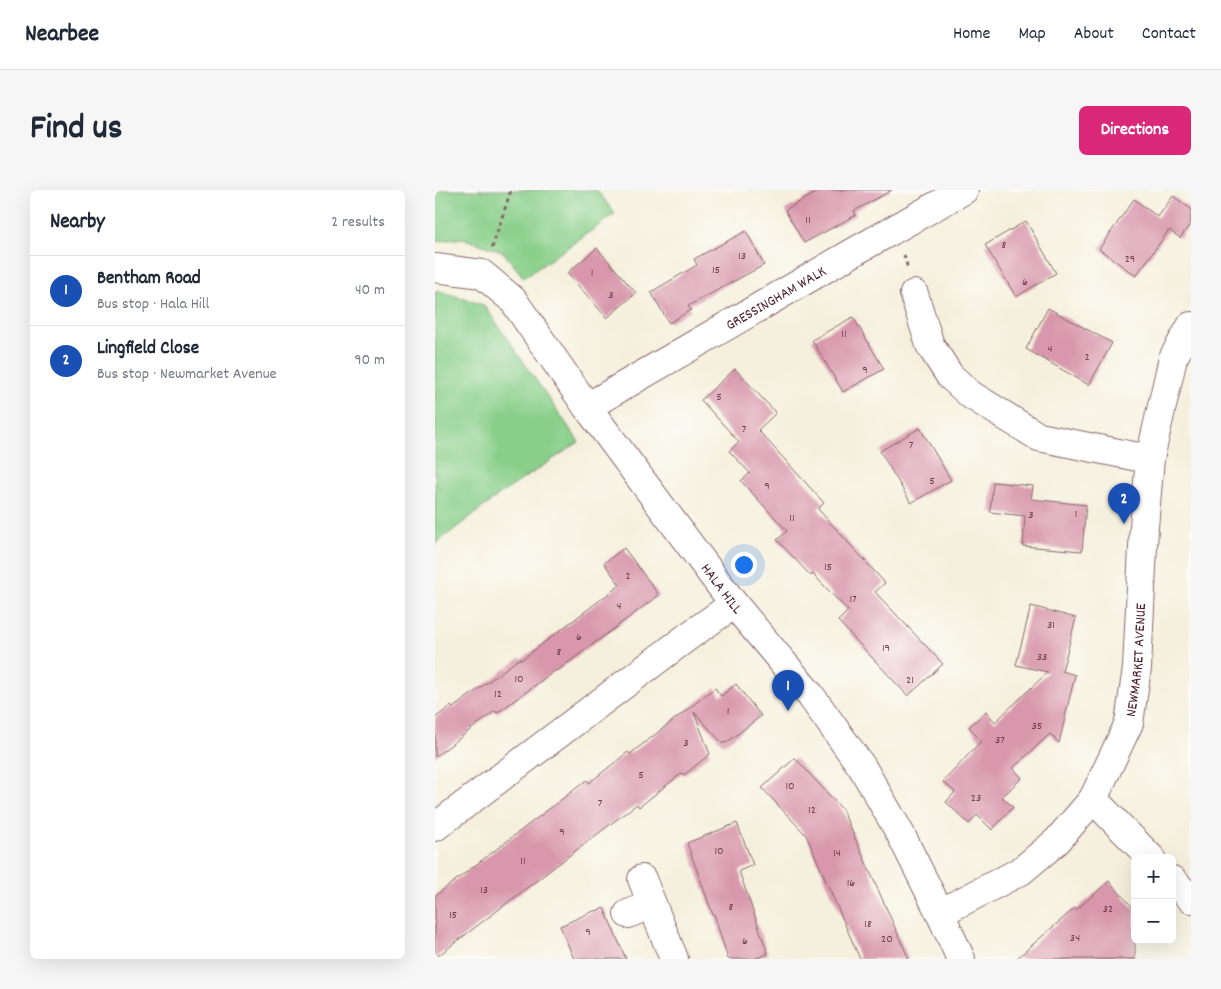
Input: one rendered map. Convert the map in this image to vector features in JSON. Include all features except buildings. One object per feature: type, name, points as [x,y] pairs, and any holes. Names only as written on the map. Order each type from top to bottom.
[{"type":"street","name":"GRESSINGHAM WALK","points":[[587,407],[851,253],[965,190]]},
{"type":"street","points":[[435,268],[482,274]]},
{"type":"street","name":"HALA HILL","points":[[482,274],[513,300],[587,407],[735,604],[811,696],[863,767],[900,833],[961,959]]},
{"type":"street","points":[[914,294],[929,345],[950,376],[971,395],[1039,437],[1150,458]]},
{"type":"street","name":"NEWMARKET AVENUE","points":[[940,913],[1021,871],[1057,841],[1093,799],[1129,724],[1137,668],[1144,527],[1150,458],[1173,358],[1191,326]]},
{"type":"street","points":[[435,827],[686,638],[735,604]]},
{"type":"street","points":[[1093,799],[1147,854]]},
{"type":"street","points":[[642,879],[640,909],[674,959]]},
{"type":"street","points":[[1176,884],[1191,899]]},
{"type":"path","points":[[482,274],[511,190]]},
{"type":"green space","points":[[435,190],[597,190],[615,214],[524,278],[503,252],[462,238],[435,242]]},
{"type":"green space","points":[[440,291],[484,305],[579,442],[502,493],[435,544],[435,292]]},
{"type":"place","name":"Lingfield Close","points":[[1124,524]]},
{"type":"place","name":"Bentham Road","points":[[788,711]]}]
